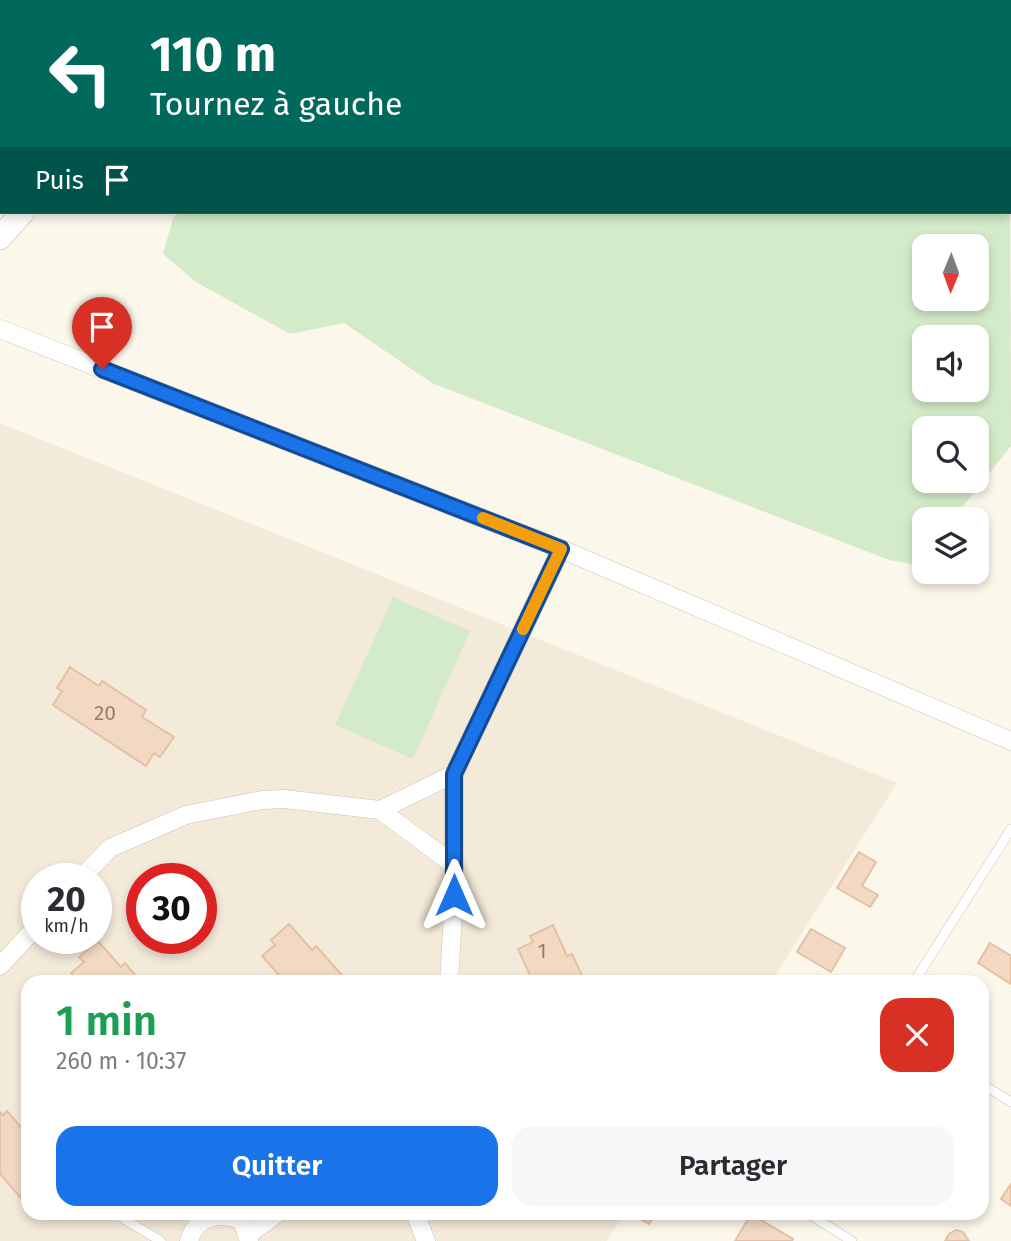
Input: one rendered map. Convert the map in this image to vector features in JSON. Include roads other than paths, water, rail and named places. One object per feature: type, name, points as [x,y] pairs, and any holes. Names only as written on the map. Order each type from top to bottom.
[{"type":"street","points":[[0,238],[21,214]]},
{"type":"street","points":[[0,329],[561,549],[1011,741]]},
{"type":"street","points":[[449,975],[454,865],[454,774],[561,549]]},
{"type":"street","points":[[380,810],[454,774]]},
{"type":"street","points":[[96,863],[110,848],[186,815],[261,800],[284,799],[380,810],[454,865]]},
{"type":"street","points":[[0,966],[21,943]]},
{"type":"street","points":[[189,1241],[195,1225],[204,1220]]},
{"type":"street","points":[[242,1220],[249,1237],[270,1220]]},
{"type":"street","points":[[418,1220],[426,1241]]},
{"type":"lane","points":[[918,975],[1011,829]]},
{"type":"lane","points":[[989,1088],[1011,1102]]},
{"type":"lane","points":[[126,1220],[161,1241]]},
{"type":"lane","points":[[818,1220],[852,1241]]}]
